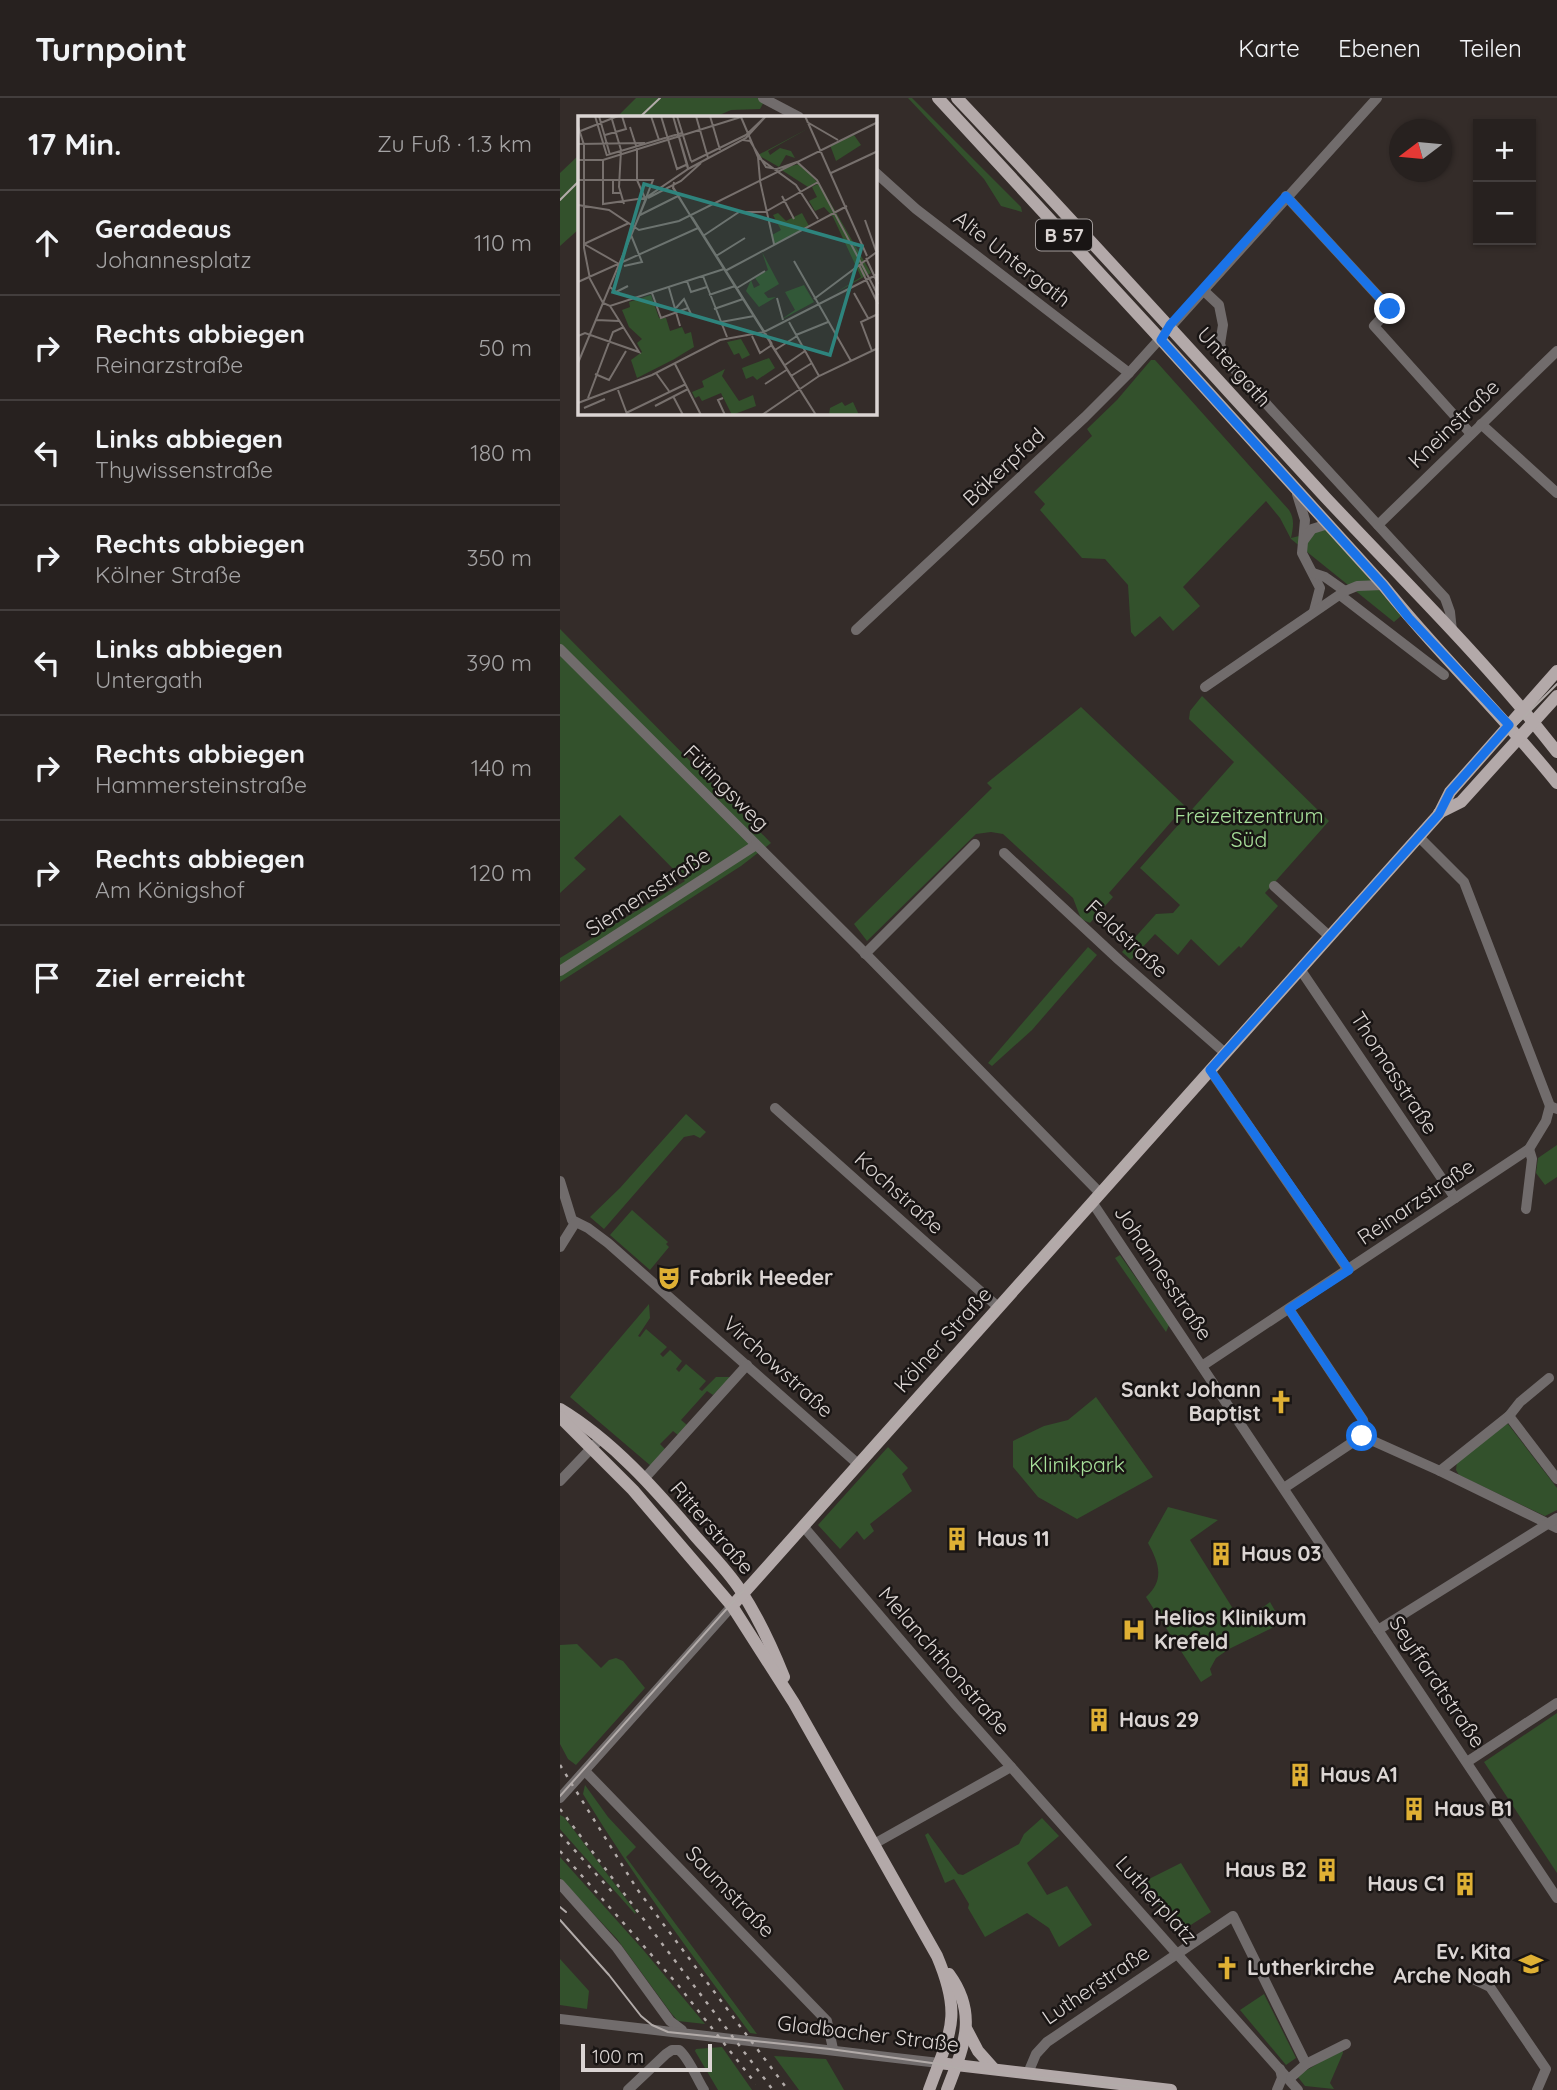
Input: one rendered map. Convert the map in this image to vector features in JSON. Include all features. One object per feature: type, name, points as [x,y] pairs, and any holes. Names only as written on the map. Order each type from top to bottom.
[{"type":"main road","name":"Untergath","points":[[938,98],[1509,725]]},
{"type":"main road","name":"Untergath","points":[[957,98],[1523,708]]},
{"type":"main road","name":"B 57","points":[[1328,524],[1349,528],[1366,540]]},
{"type":"main road","name":"Kölner Straße","points":[[732,1606],[1439,814],[1450,792],[1557,671]]},
{"type":"main road","name":"Kölner Straße","points":[[1439,814],[1461,802],[1557,696]]},
{"type":"main road","name":"B 57","points":[[1523,708],[1557,752]]},
{"type":"main road","name":"B 57","points":[[1509,725],[1557,783]]},
{"type":"main road","name":"Ritterstraße","points":[[560,1409],[577,1419],[732,1606],[794,1703],[937,1956],[954,1980],[965,2003],[967,2030],[947,2090]]},
{"type":"main road","name":"Ritterstraße","points":[[560,1417],[644,1479],[733,1580],[767,1637],[794,1703]]},
{"type":"main road","name":"Ritterstraße","points":[[929,2090],[952,2027],[953,2009],[948,1981],[937,1956]]},
{"type":"main road","points":[[967,2030],[978,2051],[994,2069]]},
{"type":"main road","name":"Gladbacher Straße","points":[[939,2063],[1171,2090]]},
{"type":"street","name":"Bäkerpfad","points":[[856,630],[1129,373],[1377,98]]},
{"type":"street","points":[[766,99],[798,116]]},
{"type":"street","name":"Alte Untergath","points":[[877,174],[916,209],[1129,373]]},
{"type":"street","points":[[1286,196],[1390,309],[1374,326],[1471,434]]},
{"type":"street","name":"Untergath","points":[[1203,290],[1219,305],[1223,325],[1220,344],[1226,360],[1445,598],[1452,632]]},
{"type":"street","name":"Kneinstraße","points":[[1378,525],[1557,351]]},
{"type":"street","points":[[1481,424],[1557,493]]},
{"type":"street","name":"Untergath","points":[[1292,485],[1305,520],[1302,553],[1321,588],[1314,611]]},
{"type":"street","points":[[1304,540],[1312,529],[1328,524]]},
{"type":"street","points":[[1313,573],[1325,577],[1444,675]]},
{"type":"street","points":[[1205,687],[1343,593],[1357,586],[1383,585]]},
{"type":"street","name":"Fütingsweg","points":[[560,649],[865,954],[1096,1197]]},
{"type":"street","points":[[1418,836],[1464,882],[1553,1108]]},
{"type":"street","points":[[865,954],[975,844]]},
{"type":"street","name":"Siemensstraße","points":[[560,971],[756,845]]},
{"type":"street","name":"Feldstraße","points":[[1004,853],[1119,960],[1225,1053]]},
{"type":"street","points":[[1274,886],[1329,936]]},
{"type":"street","name":"Thomasstraße","points":[[1300,969],[1455,1198]]},
{"type":"street","points":[[1210,1070],[1349,1270]]},
{"type":"street","name":"Kochstraße","points":[[775,1108],[998,1307]]},
{"type":"street","name":"Reinarzstraße","points":[[1202,1366],[1529,1149],[1553,1108]]},
{"type":"street","points":[[1526,1209],[1532,1159],[1529,1149]]},
{"type":"street","points":[[560,1181],[575,1223],[560,1247]]},
{"type":"street","name":"Johannesstraße","points":[[1096,1197],[1202,1366],[1284,1488]]},
{"type":"street","name":"Virchowstraße","points":[[575,1223],[589,1228],[608,1243],[858,1464]]},
{"type":"street","points":[[1284,1488],[1362,1436],[1364,1428],[1363,1420],[1289,1309]]},
{"type":"street","points":[[644,1479],[747,1365]]},
{"type":"street","points":[[1440,1471],[1509,1416],[1520,1402],[1549,1378]]},
{"type":"street","points":[[1509,1416],[1557,1479]]},
{"type":"street","points":[[1362,1436],[1552,1526]]},
{"type":"street","points":[[560,1481],[596,1443]]},
{"type":"street","name":"Seyffardtstraße","points":[[1284,1488],[1557,1898]]},
{"type":"street","points":[[1378,1630],[1552,1526],[1557,1518]]},
{"type":"street","name":"Melanchthonstraße","points":[[803,1526],[1059,1820]]},
{"type":"street","name":"Kölner Straße","points":[[560,1798],[732,1606]]},
{"type":"street","points":[[1466,1762],[1557,1703]]},
{"type":"street","points":[[873,1844],[1011,1767]]},
{"type":"street","name":"Saumstraße","points":[[585,1771],[827,2021],[833,2049]]},
{"type":"street","name":"Lutherplatz","points":[[1059,1820],[1297,2089]]},
{"type":"street","points":[[560,1884],[617,1948],[670,2021],[689,2033]]},
{"type":"street","name":"Lutherstraße","points":[[1028,2073],[1036,2054],[1046,2042],[1233,1916],[1306,2064]]},
{"type":"street","points":[[1471,1978],[1490,1987],[1546,2068],[1536,2090]]},
{"type":"street","name":"Gladbacher Straße","points":[[560,2019],[939,2063]]},
{"type":"street","points":[[1289,2078],[1306,2064],[1346,2044]]},
{"type":"street","points":[[628,2090],[672,2050],[680,2050],[685,2055],[689,2067],[704,2090]]},
{"type":"street","points":[[1277,2090],[1282,2078],[1280,2068]]},
{"type":"green space","points":[[636,98],[766,98],[760,109],[731,110],[717,116],[618,116]]},
{"type":"green space","points":[[908,98],[912,98],[1021,207],[1022,212],[1001,206],[984,179]]},
{"type":"green space","points":[[578,156],[578,230],[560,246],[560,173]]},
{"type":"green space","points":[[1151,360],[1155,360],[1289,510],[1293,520],[1291,538],[1327,529],[1401,616],[1394,622],[1291,539],[1280,518],[1266,501],[1183,587],[1200,606],[1173,631],[1160,616],[1135,637],[1131,632],[1128,585],[1105,559],[1082,558],[1040,510],[1045,504],[1034,492],[1092,436],[1087,429],[1117,400]]},
{"type":"green space","points":[[560,629],[771,843],[741,866],[560,982],[560,958],[685,881],[620,815],[574,858],[586,869],[560,893]]},
{"type":"green space","name":"Freizeitzentrum Süd","points":[[1202,696],[1329,821],[1265,893],[1278,906],[1241,948],[1239,946],[1219,966],[1191,939],[1178,955],[1155,934],[1131,960],[1122,952],[1156,914],[1173,913],[1180,905],[1140,868],[1234,762],[1189,719],[1190,711]]},
{"type":"green space","points":[[1081,707],[1185,806],[1109,893],[1113,897],[1090,923],[1081,919],[1073,898],[1003,834],[991,832],[976,834],[867,941],[854,924],[992,788],[987,783]]},
{"type":"green space","points":[[1088,947],[1097,955],[1032,1030],[992,1066],[988,1063]]},
{"type":"green space","points":[[686,1114],[706,1132],[700,1138],[694,1135],[684,1137],[604,1229],[590,1217],[620,1188]]},
{"type":"green space","points":[[1557,1145],[1557,1177],[1545,1185],[1536,1173],[1538,1158]]},
{"type":"green space","points":[[632,1210],[668,1242],[666,1244],[669,1247],[650,1270],[610,1235]]},
{"type":"green space","points":[[1120,1255],[1169,1325],[1166,1332],[1115,1258]]},
{"type":"green space","points":[[649,1304],[650,1318],[638,1336],[646,1329],[667,1347],[660,1354],[663,1357],[670,1350],[682,1361],[676,1369],[679,1372],[686,1364],[706,1381],[699,1389],[702,1391],[716,1377],[731,1377],[713,1395],[707,1391],[681,1420],[687,1425],[678,1435],[673,1431],[660,1444],[665,1449],[651,1466],[570,1397]]},
{"type":"green space","name":"Klinikpark","points":[[1096,1397],[1153,1477],[1077,1519],[1038,1497],[1013,1467],[1013,1441],[1044,1426],[1068,1420]]},
{"type":"green space","points":[[1508,1424],[1557,1488],[1557,1510],[1545,1516],[1459,1475],[1456,1470],[1457,1461],[1503,1425]]},
{"type":"green space","points":[[888,1447],[908,1468],[902,1474],[912,1491],[870,1524],[874,1531],[864,1540],[857,1531],[840,1549],[818,1525]]},
{"type":"green space","name":"Klinikpark","points":[[1168,1507],[1218,1520],[1190,1540],[1235,1612],[1244,1617],[1254,1614],[1270,1602],[1282,1623],[1216,1658],[1210,1669],[1212,1675],[1201,1682],[1146,1597],[1158,1578],[1155,1557],[1148,1543]]},
{"type":"green space","points":[[577,1644],[601,1668],[609,1660],[616,1658],[623,1661],[645,1688],[576,1765],[568,1759],[560,1744],[560,1645]]},
{"type":"green space","points":[[1557,1713],[1557,1873],[1484,1762]]},
{"type":"green space","points":[[585,1785],[608,1817],[636,1847],[626,1857],[757,2034],[750,2033],[643,1886],[583,1794]]},
{"type":"green space","points":[[560,1815],[636,1912],[635,1914],[560,1829]]},
{"type":"green space","points":[[1042,1818],[1059,1836],[1027,1863],[1047,1895],[1067,1886],[1092,1925],[1059,1947],[1049,1928],[1027,1913],[985,1937],[954,1879],[945,1883],[925,1835],[928,1833],[958,1874],[963,1875],[1019,1844],[1024,1834]]},
{"type":"green space","points":[[560,1857],[705,2024],[678,2021],[671,2013],[617,1939],[560,1878]]},
{"type":"green space","points":[[1181,1863],[1211,1912],[1183,1930],[1139,1884]]},
{"type":"green space","points":[[560,1959],[589,1991],[587,2009],[560,2005]]},
{"type":"green space","points":[[1264,1994],[1296,2058],[1286,2065],[1240,2010]]},
{"type":"green space","points":[[722,2047],[752,2090],[718,2090],[695,2051]]},
{"type":"green space","points":[[1342,2049],[1343,2053],[1330,2083],[1334,2089],[1305,2086],[1297,2076]]},
{"type":"green space","points":[[774,2056],[826,2059],[844,2090],[799,2090]]},
{"type":"tram line","points":[[641,116],[660,98]]},
{"type":"tram line","points":[[560,200],[578,182]]},
{"type":"tram line","points":[[560,1796],[1501,740],[1557,684]]},
{"type":"tram line","points":[[560,1907],[566,1912]]},
{"type":"tram line","points":[[560,1920],[641,2016],[652,2025],[668,2032],[830,2049],[966,2070],[1165,2090]]},
{"type":"railway","points":[[560,1765],[637,1889],[788,2090]]},
{"type":"railway","points":[[560,1809],[773,2090]]},
{"type":"railway","points":[[560,1834],[614,1894]]},
{"type":"railway","points":[[560,1851],[678,1985],[756,2084]]},
{"type":"place","name":"Fabrik Heeder","points":[[669,1278]]},
{"type":"place","name":"Sankt Johann Baptist","points":[[1281,1402]]},
{"type":"place","name":"Haus 11","points":[[957,1539]]},
{"type":"place","name":"Haus 03","points":[[1221,1554]]},
{"type":"place","name":"Helios Klinikum Krefeld","points":[[1134,1630]]},
{"type":"place","name":"Haus 29","points":[[1099,1720]]},
{"type":"place","name":"Haus A1","points":[[1300,1775]]},
{"type":"place","name":"Haus B1","points":[[1414,1809]]},
{"type":"place","name":"Haus B2","points":[[1327,1870]]},
{"type":"place","name":"Haus C1","points":[[1465,1884]]},
{"type":"place","name":"Ev. Kita Arche Noah","points":[[1531,1964]]},
{"type":"place","name":"Lutherkirche","points":[[1227,1968]]},
{"type":"route","points":[[1362,1436],[1363,1420],[1289,1309],[1349,1270],[1210,1070],[1439,814],[1450,792],[1509,725],[1409,618],[1383,585],[1161,340],[1170,325],[1286,196],[1390,309]]}]
